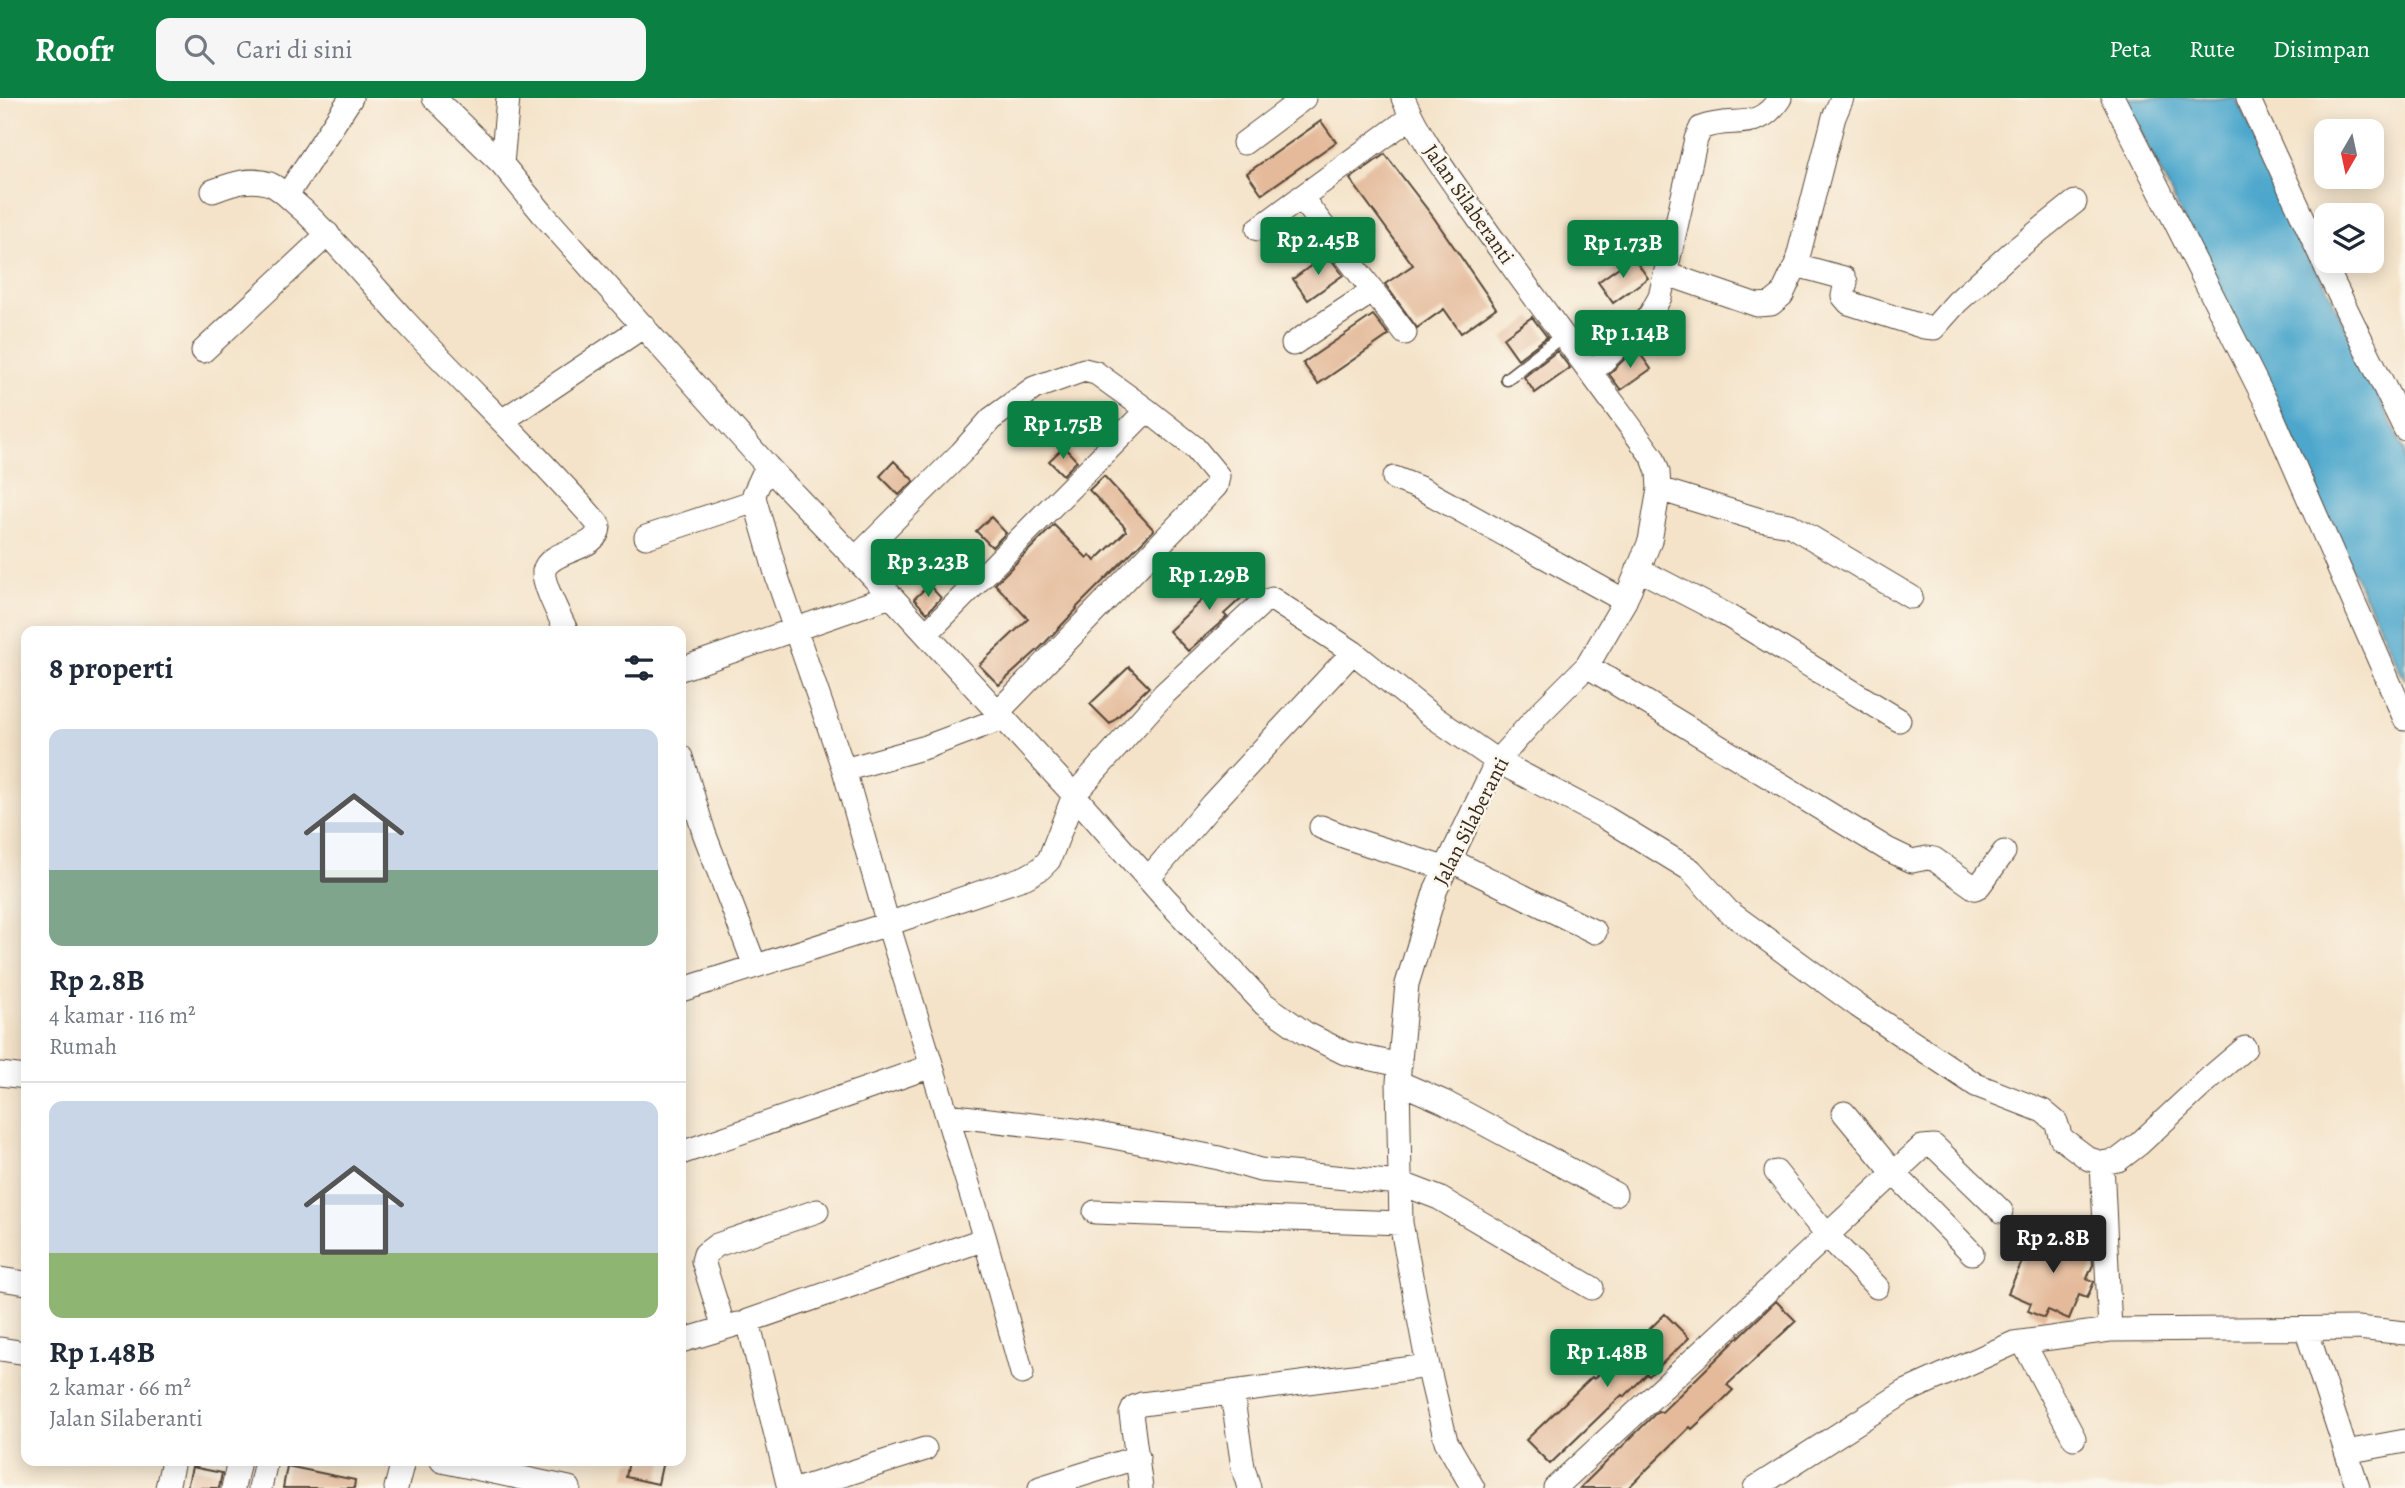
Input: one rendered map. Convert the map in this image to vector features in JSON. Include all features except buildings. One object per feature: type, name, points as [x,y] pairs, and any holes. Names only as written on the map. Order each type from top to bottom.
[{"type":"street","points":[[287,195],[351,98]]},
{"type":"street","points":[[434,98],[502,164],[543,214],[767,466],[891,596],[1265,1004],[1305,1032],[1345,1053],[1399,1073],[1444,1102],[1615,1194]]},
{"type":"street","points":[[502,164],[508,98]]},
{"type":"street","points":[[1244,143],[1304,98]]},
{"type":"street","points":[[1591,373],[1650,315],[1660,297],[1696,139],[1701,128],[1765,117],[1780,98]]},
{"type":"street","points":[[1667,274],[1757,305],[1771,304],[1782,295],[1796,265],[1831,128],[1842,98]]},
{"type":"street","points":[[2113,98],[2269,408],[2405,719]]},
{"type":"street","points":[[2248,98],[2330,276],[2405,429]]},
{"type":"street","points":[[1258,229],[1301,197],[1407,107]]},
{"type":"street","name":"Jalan Silaberanti","points":[[1407,107],[1505,257],[1653,458],[1658,472],[1659,489],[1650,541],[1625,601],[1587,666],[1497,761],[1436,889],[1407,984],[1399,1073],[1401,1223],[1427,1366],[1446,1441],[1473,1488]]},
{"type":"street","points":[[213,191],[240,181],[251,181],[271,184],[287,195],[328,234],[405,320],[560,480],[599,525],[600,529],[594,539],[549,562],[544,571],[564,626]]},
{"type":"street","points":[[1301,197],[1405,333]]},
{"type":"street","points":[[1796,265],[1844,278],[1846,282],[1843,296],[1849,303],[1934,328],[1966,294],[2075,202]]},
{"type":"street","points":[[203,351],[328,234]]},
{"type":"street","points":[[1293,344],[1373,291]]},
{"type":"street","points":[[502,421],[645,326]]},
{"type":"street","points":[[844,770],[926,747],[1001,715],[1216,486],[1218,476],[1194,447],[1096,373],[1084,370],[1034,388],[991,419],[961,453],[855,559]]},
{"type":"street","points":[[926,634],[1147,410]]},
{"type":"street","points":[[767,466],[754,494],[755,501],[795,630],[844,770],[888,924],[985,1238],[1022,1373]]},
{"type":"street","points":[[1394,478],[1422,489],[1625,601]]},
{"type":"street","points":[[1659,489],[1760,520],[1790,525],[1911,597]]},
{"type":"street","points":[[646,537],[755,501]]},
{"type":"street","points":[[1638,569],[1725,614],[1899,720]]},
{"type":"street","points":[[686,666],[891,596]]},
{"type":"street","points":[[686,988],[888,924],[1026,877],[1040,869],[1052,852],[1074,795],[1164,694],[1272,598],[1353,652],[1432,716],[1497,761],[1606,818],[1690,870],[1728,911],[1837,991],[1976,1085],[2043,1111],[2056,1122],[2061,1138],[2089,1159],[2102,1163],[2118,1160],[2245,1048]]},
{"type":"street","points":[[1148,878],[1212,804],[1353,652]]},
{"type":"street","points":[[1587,666],[1887,849],[1912,861],[1934,859],[1975,888],[2004,852]]},
{"type":"street","points":[[686,774],[704,833],[755,966]]},
{"type":"street","points":[[1321,827],[1408,855],[1448,864],[1595,932]]},
{"type":"street","points":[[686,1151],[932,1066]]},
{"type":"street","points":[[0,1074],[21,1076]]},
{"type":"street","points":[[1844,1113],[1893,1172],[1972,1253]]},
{"type":"street","points":[[947,1115],[1083,1131],[1219,1158],[1259,1170],[1400,1183],[1439,1198],[1592,1288]]},
{"type":"street","points":[[1555,1488],[1922,1147],[1934,1146],[2001,1211]]},
{"type":"street","points":[[2102,1163],[2110,1330]]},
{"type":"street","points":[[1776,1172],[1826,1234],[1877,1287]]},
{"type":"street","points":[[724,1328],[703,1261],[705,1254],[717,1245],[817,1211]]},
{"type":"street","points":[[1095,1212],[1401,1223]]},
{"type":"street","points":[[686,1339],[748,1321],[985,1238]]},
{"type":"street","points":[[0,1279],[21,1282]]},
{"type":"street","points":[[748,1321],[789,1488]]},
{"type":"street","points":[[1755,1488],[1905,1392],[2014,1343],[2110,1330],[2358,1328],[2405,1333]]},
{"type":"street","points":[[2306,1329],[2358,1488]]},
{"type":"street","points":[[2022,1342],[2074,1438]]},
{"type":"street","points":[[0,1349],[21,1352]]},
{"type":"street","points":[[1141,1488],[1131,1414],[1134,1407],[1427,1366]]},
{"type":"street","points":[[1232,1394],[1243,1467],[1249,1488]]},
{"type":"street","points":[[2346,1452],[2405,1441]]},
{"type":"street","points":[[802,1488],[925,1449]]},
{"type":"street","points":[[1040,1488],[1138,1457]]},
{"type":"street","points":[[167,1488],[172,1466]]},
{"type":"street","points":[[233,1488],[238,1466]]},
{"type":"street","points":[[260,1488],[265,1466]]},
{"type":"street","points":[[396,1488],[402,1466]]},
{"type":"street","points":[[462,1466],[536,1485],[569,1488]]},
{"type":"lane","points":[[1507,379],[1563,335]]},
{"type":"water","points":[[2125,98],[2236,98],[2314,261],[2314,273],[2320,273],[2405,451],[2405,680]]}]
